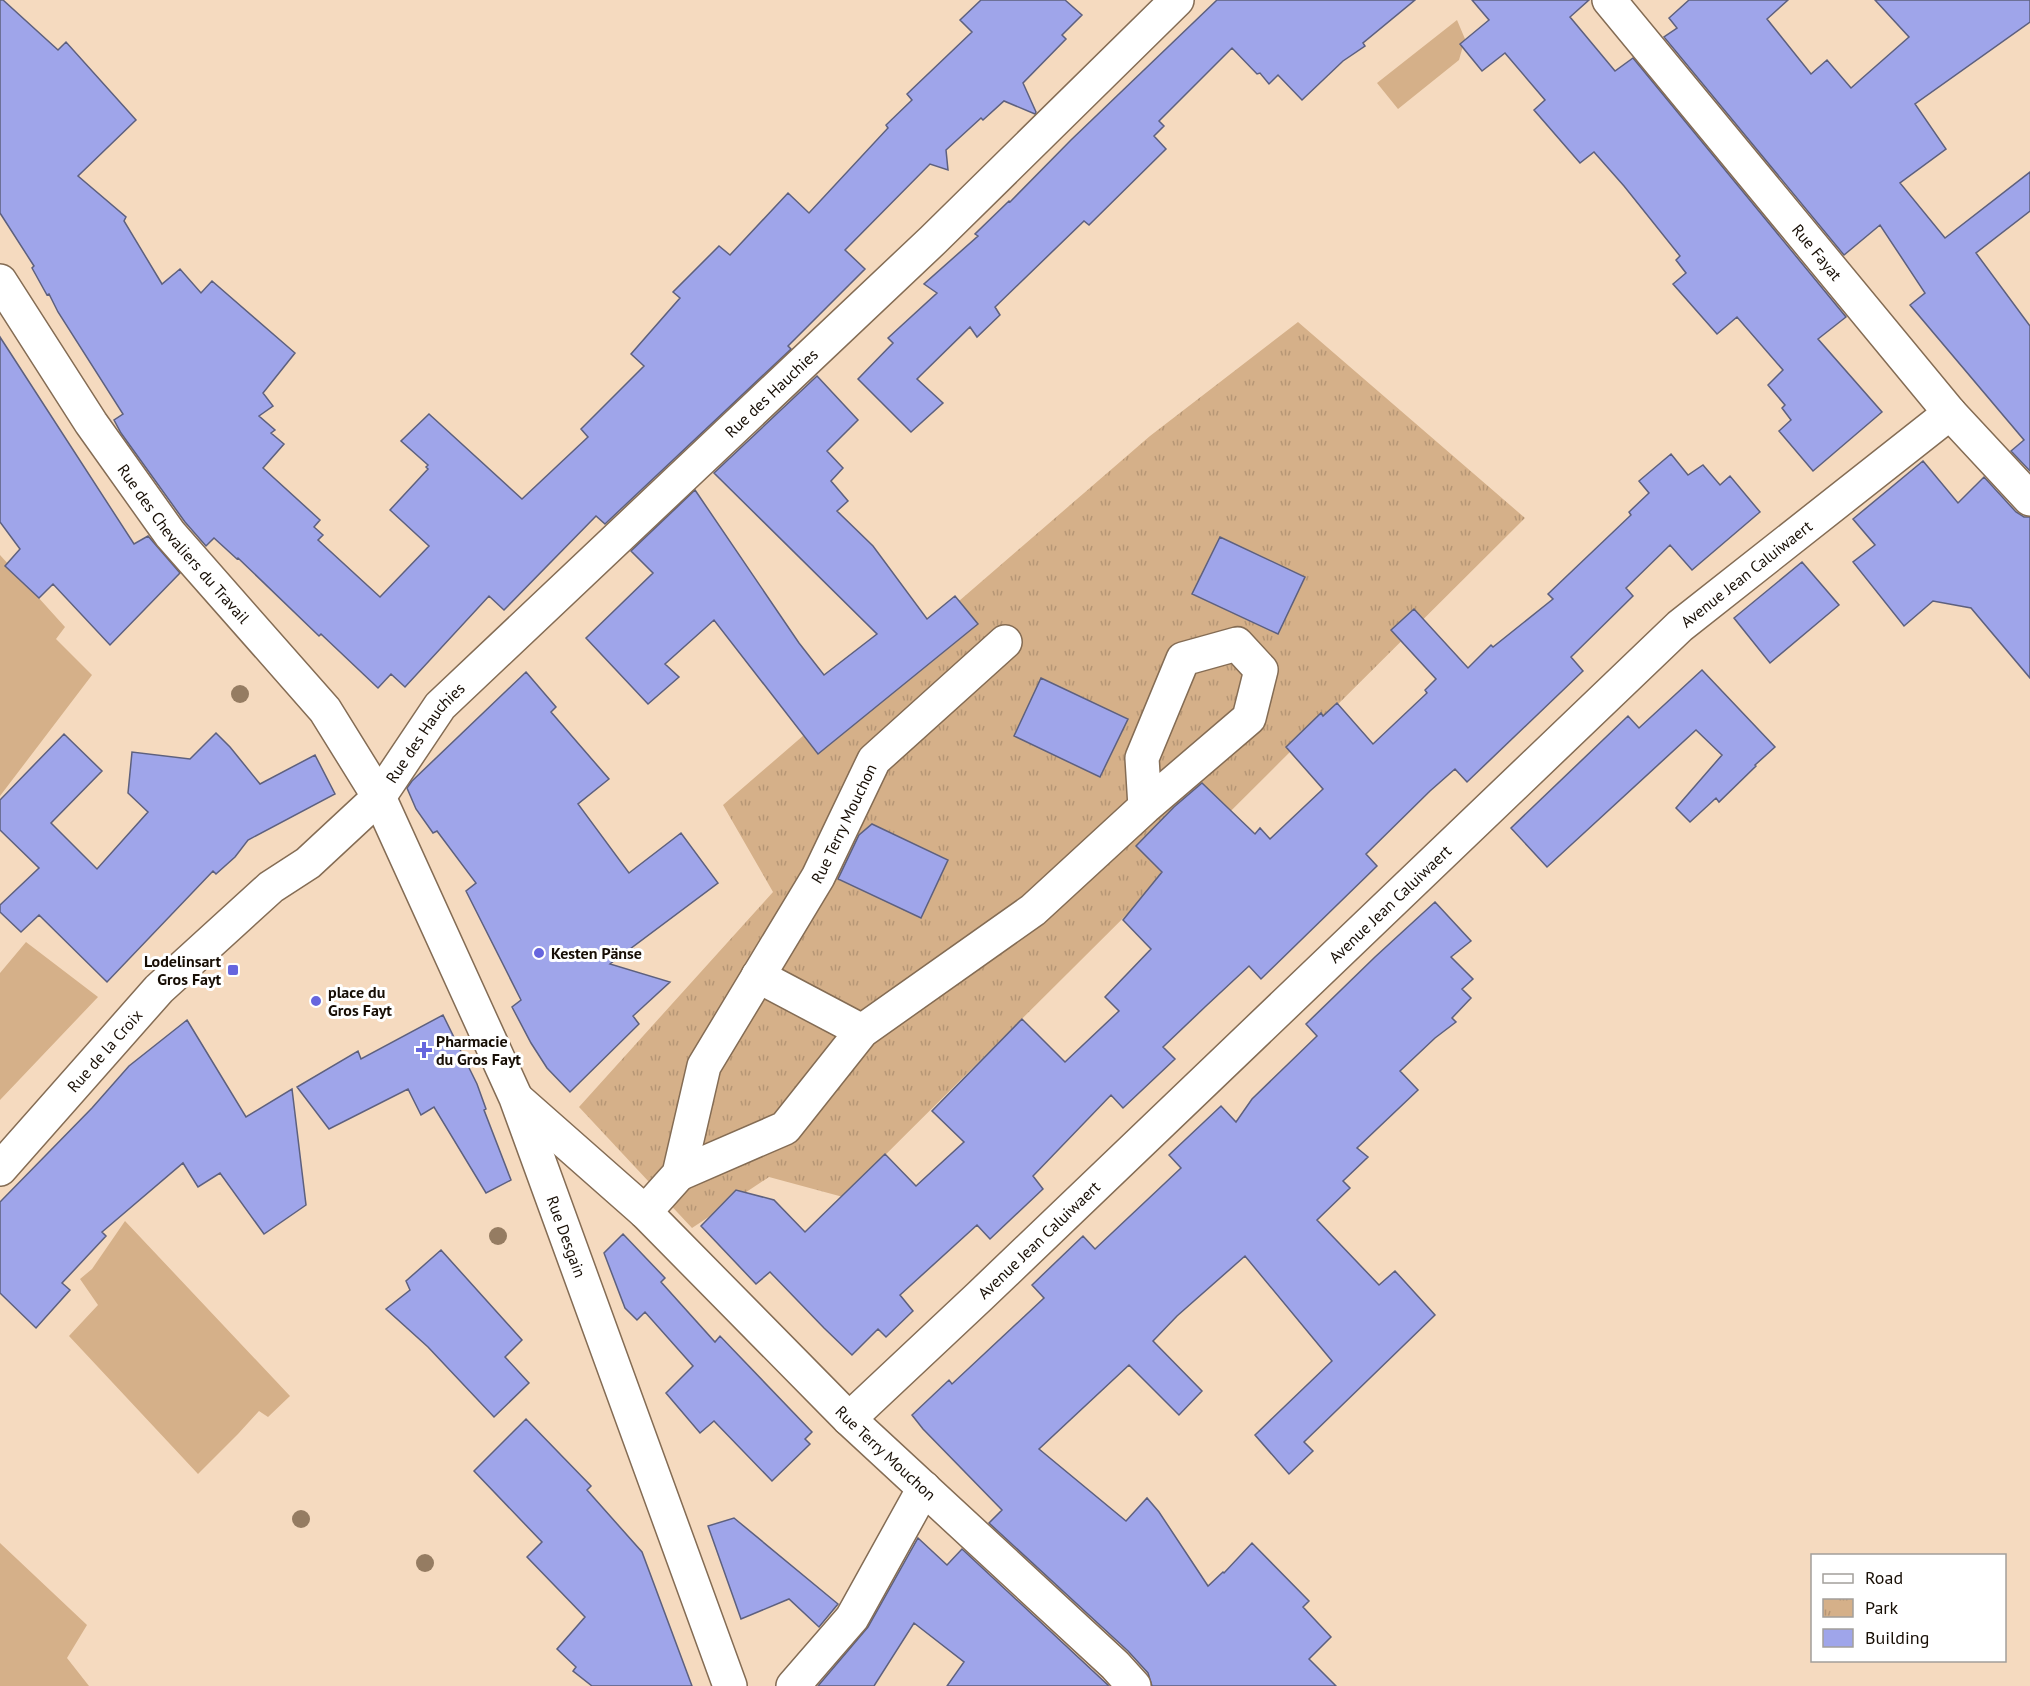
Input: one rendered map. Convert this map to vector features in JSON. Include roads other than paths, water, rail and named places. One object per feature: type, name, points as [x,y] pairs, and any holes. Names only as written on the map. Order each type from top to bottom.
[{"type":"street","name":"Rue des Hauchies","points":[[379,797],[440,706],[933,240],[1177,0]]},
{"type":"street","name":"Rue Fayat","points":[[1609,0],[1950,412],[2030,500]]},
{"type":"street","name":"Rue des Chevaliers du Travail","points":[[0,281],[91,423],[170,534],[325,710],[379,797]]},
{"type":"street","name":"Avenue Jean Caluiwaert","points":[[849,1419],[1680,626],[1950,412]]},
{"type":"street","name":"Rue Terry Mouchon","points":[[679,1174],[704,1066],[818,877],[874,760],[1005,642]]},
{"type":"street","name":"Rue Terry Mouchon","points":[[645,1212],[679,1174],[785,1128],[862,1031],[1034,910],[1145,807],[1249,718],[1261,670],[1237,644],[1183,659],[1142,758],[1145,807]]},
{"type":"street","name":"Rue Desgain","points":[[379,797],[516,1098],[730,1686]]},
{"type":"street","name":"Rue de la Croix","points":[[0,1169],[159,989],[271,887],[308,862],[379,797]]},
{"type":"street","points":[[758,976],[862,1031]]},
{"type":"street","name":"Rue Terry Mouchon","points":[[516,1098],[645,1212],[849,1419],[1115,1665],[1134,1686]]},
{"type":"street","points":[[793,1686],[852,1618],[924,1488]]},
{"type":"place","name":"Kesten Pänse","points":[[539,953]]},
{"type":"place","name":"Lodelinsart Gros Fayt","points":[[233,970]]},
{"type":"place","name":"place du Gros Fayt","points":[[316,1001]]},
{"type":"place","name":"Pharmacie du Gros Fayt","points":[[424,1050]]}]
